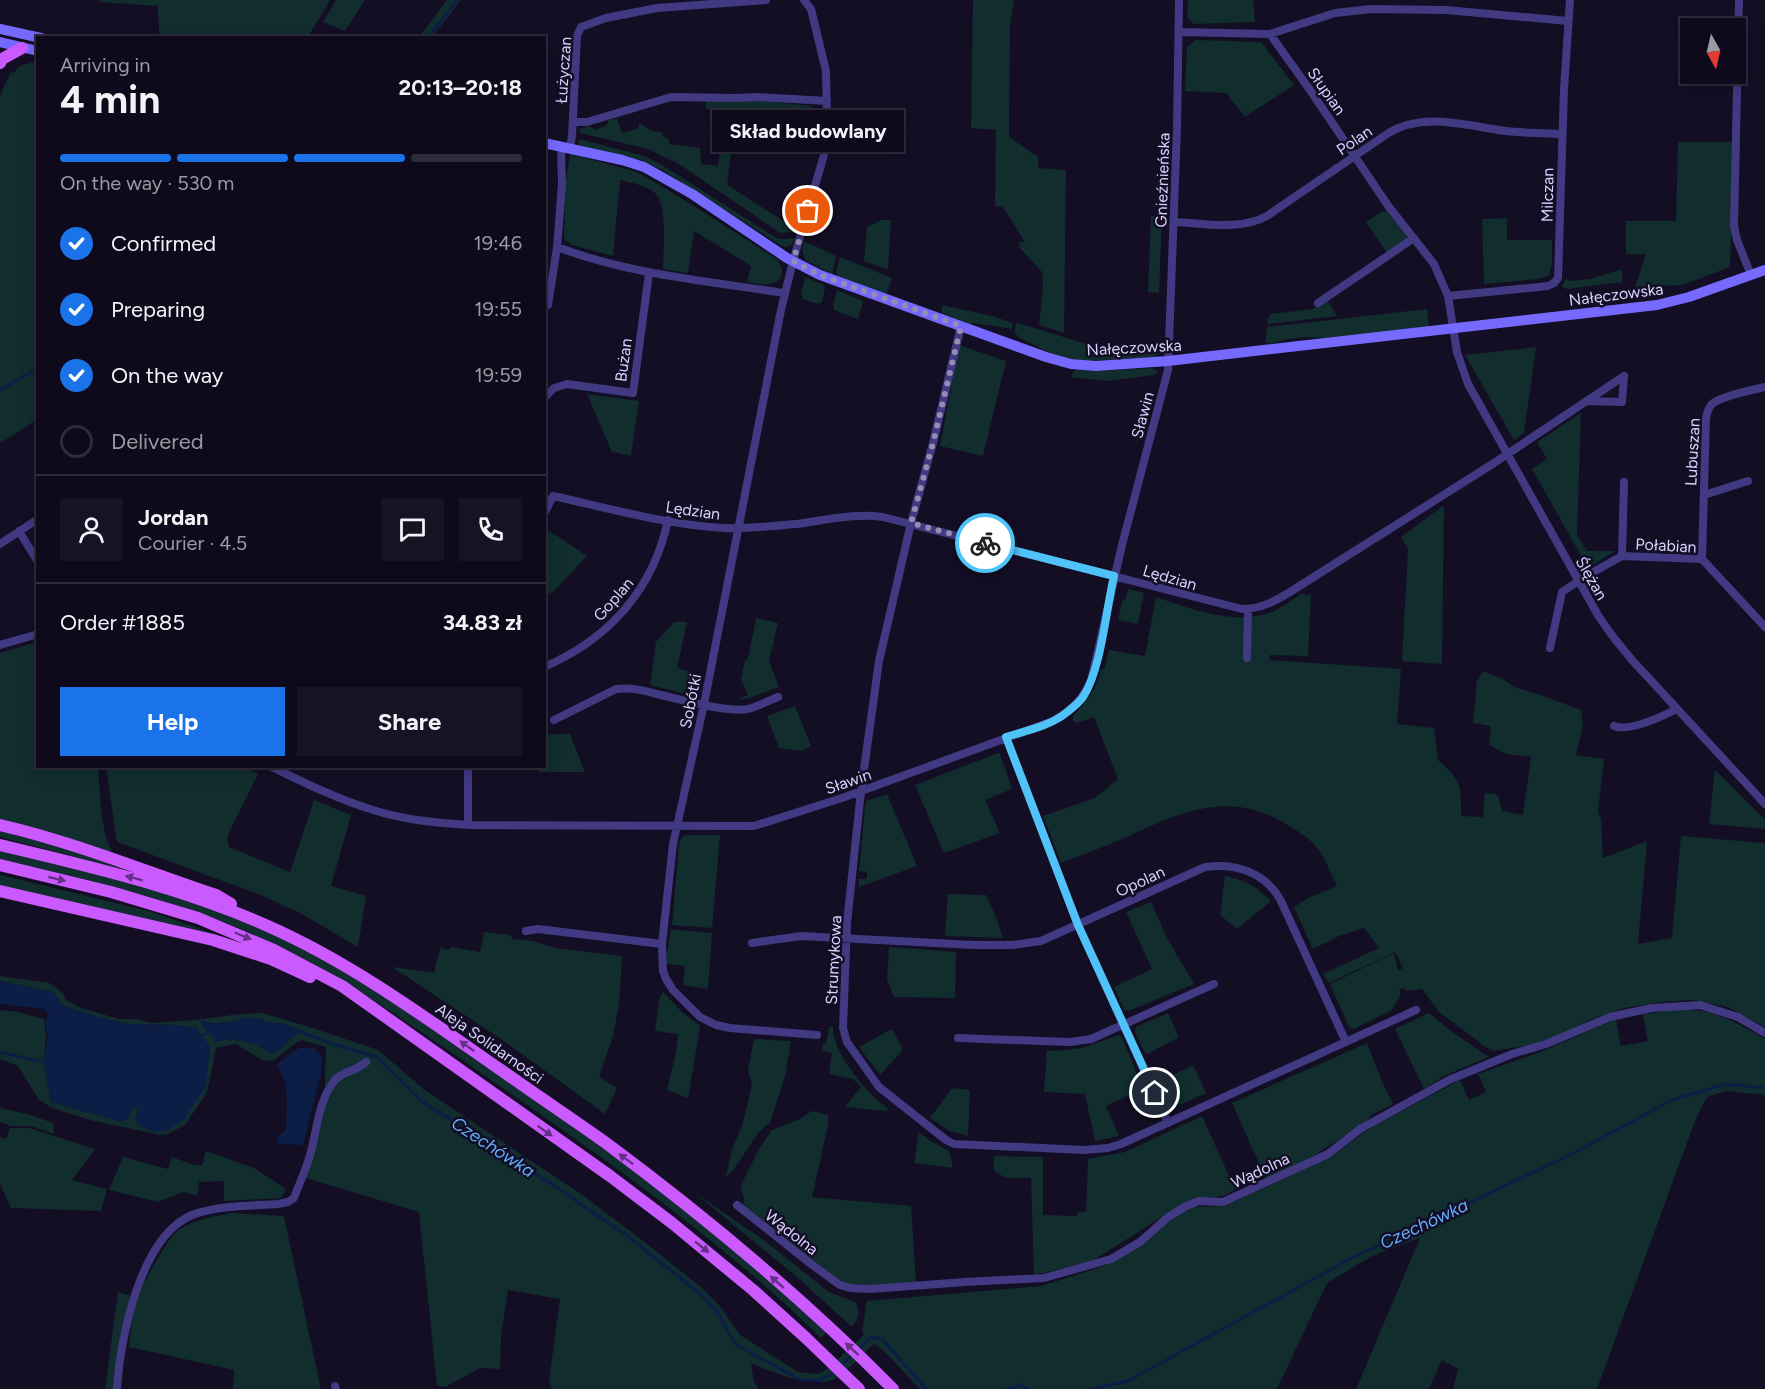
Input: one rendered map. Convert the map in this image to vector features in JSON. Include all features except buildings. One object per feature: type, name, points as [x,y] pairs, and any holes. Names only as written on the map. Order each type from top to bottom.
[{"type":"main road","points":[[1,32],[36,37]]},
{"type":"main road","points":[[22,48],[1,61],[0,43],[36,51]]},
{"type":"main road","name":"Nałęczowska","points":[[546,143],[622,160],[659,174],[793,261],[820,275],[1046,357],[1076,365],[1109,366],[1168,361],[1657,305],[1689,297],[1765,270]]},
{"type":"main road","points":[[0,825],[59,841],[216,895],[268,926]]},
{"type":"main road","name":"Aleja Solidarności","points":[[0,845],[116,873],[215,904],[309,946],[381,987],[604,1143],[724,1237],[821,1320],[893,1389]]},
{"type":"main road","points":[[0,865],[145,902],[221,927],[274,950],[358,996],[645,1202],[725,1266],[860,1389]]},
{"type":"main road","points":[[0,891],[170,929],[271,959],[318,980],[405,1031]]},
{"type":"street","name":"Łużyczan","points":[[548,305],[557,247],[566,148],[573,122],[577,36],[581,27],[606,18],[657,8],[766,0]]},
{"type":"street","name":"Sobótki","points":[[804,0],[811,9],[826,71],[825,154],[784,293],[704,704],[677,827],[662,944],[662,963],[666,980],[684,1002],[700,1017],[716,1025],[817,1035]]},
{"type":"street","name":"Gnieźnieńska","points":[[1168,361],[1179,0]]},
{"type":"street","name":"Milczan","points":[[1449,296],[1548,286],[1558,278],[1562,134],[1570,0]]},
{"type":"street","points":[[1739,0],[1734,226],[1751,275]]},
{"type":"street","points":[[1179,32],[1270,34],[1335,13],[1371,9],[1446,10],[1568,21]]},
{"type":"street","name":"Słupian","points":[[1270,34],[1311,90],[1389,207],[1434,264],[1449,296],[1453,329]]},
{"type":"street","name":"Łużyczan","points":[[573,122],[587,122],[671,97],[758,97],[827,102]]},
{"type":"street","name":"Polan","points":[[1174,222],[1238,225],[1253,223],[1267,216],[1400,126],[1433,121],[1509,131],[1562,134]]},
{"type":"street","points":[[1318,303],[1414,238]]},
{"type":"street","points":[[557,247],[649,273],[784,293]]},
{"type":"street","name":"Bużan","points":[[546,396],[554,388],[567,384],[633,393],[649,273]]},
{"type":"street","name":"Strumykowa","points":[[961,326],[879,661],[861,791],[846,938],[843,1028],[847,1041],[879,1087],[954,1144],[1095,1150],[1120,1144],[1416,1010]]},
{"type":"street","name":"Ślężan","points":[[1453,329],[1466,380],[1599,617],[1614,638],[1677,709],[1765,804]]},
{"type":"street","name":"Sławin","points":[[274,768],[332,795],[374,811],[428,822],[468,825],[754,826],[861,791],[1053,721],[1065,714],[1082,698],[1091,681],[1114,576],[1168,370],[1168,361]]},
{"type":"street","name":"Lędzian","points":[[546,510],[553,496],[668,520],[723,528],[796,524],[848,516],[883,517],[1206,601],[1248,609],[1273,603],[1507,454],[1624,376],[1622,402],[1587,401]]},
{"type":"street","name":"Lubuszan","points":[[1702,559],[1706,418],[1709,408],[1722,399],[1765,387]]},
{"type":"street","points":[[1704,495],[1748,481]]},
{"type":"street","points":[[1622,556],[1624,482]]},
{"type":"street","points":[[0,544],[36,520]]},
{"type":"street","name":"Goplan","points":[[546,666],[582,648],[614,622],[627,608],[648,578],[664,538],[668,520]]},
{"type":"street","points":[[19,531],[36,559]]},
{"type":"street","name":"Połabian","points":[[1550,648],[1560,596],[1565,589],[1622,556],[1702,559],[1765,627]]},
{"type":"street","points":[[1247,658],[1248,609]]},
{"type":"street","points":[[0,645],[36,635]]},
{"type":"street","points":[[554,720],[616,689],[625,688],[636,688],[731,709],[746,709],[762,705],[778,697]]},
{"type":"street","points":[[1614,726],[1621,729],[1630,727],[1677,709]]},
{"type":"street","points":[[1006,737],[1078,925],[1167,1123]]},
{"type":"street","points":[[468,768],[468,825]]},
{"type":"street","name":"Opolan","points":[[752,943],[801,936],[1013,945],[1041,941],[1206,867],[1243,868],[1265,881],[1280,899],[1346,1042]]},
{"type":"street","points":[[526,931],[538,929],[662,944]]},
{"type":"street","points":[[958,1038],[1077,1042],[1091,1039],[1214,984]]},
{"type":"street","name":"Wądolna","points":[[736,1206],[840,1285],[850,1288],[870,1289],[1044,1278],[1111,1259],[1140,1242],[1167,1218],[1186,1206],[1198,1201],[1222,1202],[1328,1154],[1360,1129],[1449,1080],[1512,1054],[1546,1044],[1610,1017],[1652,1008],[1700,1005],[1738,1017],[1765,1033]]},
{"type":"street","points":[[117,1389],[125,1328],[134,1297],[151,1259],[169,1230],[192,1215],[216,1209],[288,1202],[294,1198],[310,1156],[327,1093],[340,1075],[358,1069],[366,1062]]},
{"type":"green space","points":[[99,0],[330,0],[309,36],[142,36],[143,34],[159,34],[158,6],[99,2]]},
{"type":"green space","points":[[336,0],[365,0],[345,31],[323,22]]},
{"type":"green space","points":[[447,0],[461,0],[433,36],[420,36]]},
{"type":"green space","points":[[973,0],[1014,0],[1010,26],[1009,137],[1038,157],[1038,168],[1066,170],[1064,333],[1039,325],[1043,288],[1042,272],[1019,247],[1019,242],[1025,242],[1003,207],[995,206],[996,130],[971,128]]},
{"type":"green space","points":[[1188,0],[1253,0],[1255,22],[1194,24],[1187,17]]},
{"type":"green space","points":[[1196,40],[1261,42],[1294,85],[1245,117],[1226,93],[1185,91],[1187,47]]},
{"type":"green space","points":[[30,62],[36,63],[36,421],[0,443],[0,95],[11,72],[14,73],[21,66],[30,64]]},
{"type":"green space","points":[[706,101],[763,101],[811,106],[819,116],[818,144],[815,149],[732,145],[727,185],[793,227],[793,232],[780,233],[679,164],[648,149],[580,133],[579,129],[590,126],[595,130],[607,125],[608,120],[617,119],[622,133],[639,128],[639,123],[650,130],[662,133],[663,137],[669,139],[669,144],[700,148],[701,164],[718,166],[725,112],[706,109]]},
{"type":"green space","points":[[579,139],[644,156],[662,165],[778,239],[795,238],[791,245],[782,246],[662,170],[641,160],[579,145]]},
{"type":"green space","points":[[1678,142],[1734,142],[1730,267],[1683,285],[1635,287],[1646,254],[1626,254],[1626,222],[1622,221],[1676,221]]},
{"type":"green space","points":[[570,154],[637,172],[678,196],[777,259],[782,269],[781,278],[769,284],[747,282],[751,266],[694,231],[688,273],[663,269],[663,217],[659,199],[647,188],[620,180],[613,256],[572,245],[564,239],[565,187]]},
{"type":"green space","points":[[1383,211],[1387,212],[1408,235],[1387,253],[1366,222]]},
{"type":"green space","points":[[1151,216],[1162,216],[1159,293],[1148,292]]},
{"type":"green space","points":[[1507,218],[1507,240],[1552,240],[1552,264],[1549,275],[1539,279],[1484,284],[1482,219]]},
{"type":"green space","points":[[881,220],[891,220],[888,270],[864,261],[867,227]]},
{"type":"green space","points":[[804,241],[836,256],[832,274],[805,260],[802,249]]},
{"type":"green space","points":[[840,257],[892,278],[887,294],[838,276],[836,272]]},
{"type":"green space","points":[[1622,269],[1622,282],[1567,289],[1562,287],[1566,278],[1569,281],[1590,279]]},
{"type":"green space","points":[[805,277],[824,285],[822,302],[818,304],[803,299],[801,294]]},
{"type":"green space","points":[[837,290],[863,301],[858,319],[834,310],[833,304]]},
{"type":"green space","points":[[1327,300],[1337,316],[1267,324],[1270,314],[1313,309]]},
{"type":"green space","points":[[942,305],[1013,323],[1012,329],[973,323],[972,325],[942,313]]},
{"type":"green space","points":[[1427,309],[1429,327],[1324,338],[1288,339],[1270,344],[1265,341],[1267,327]]},
{"type":"green space","points":[[1018,323],[1093,346],[1118,348],[1163,343],[1163,350],[1154,357],[1087,361],[1068,358],[1050,353],[1020,338],[1014,332]]},
{"type":"green space","points":[[959,345],[1006,361],[983,456],[940,446]]},
{"type":"green space","points":[[1536,347],[1524,433],[1514,440],[1465,355]]},
{"type":"green space","points":[[1152,368],[1158,372],[1154,375],[1106,381],[1071,377],[1076,370]]},
{"type":"green space","points":[[587,394],[639,401],[631,456],[612,452]]},
{"type":"green space","points":[[1581,413],[1577,535],[1587,551],[1615,551],[1591,566],[1585,563],[1532,469],[1547,459],[1537,442]]},
{"type":"green space","points":[[1444,505],[1442,664],[1402,661],[1408,549],[1401,537]]},
{"type":"green space","points":[[546,529],[587,556],[556,589],[546,596]]},
{"type":"green space","points":[[1128,589],[1144,593],[1138,624],[1118,620],[1122,601],[1125,600]]},
{"type":"green space","points":[[1301,594],[1311,594],[1308,656],[1270,655],[1269,660],[1401,669],[1397,724],[1434,728],[1438,760],[1452,773],[1460,790],[1461,816],[1483,817],[1485,793],[1498,795],[1502,811],[1523,815],[1531,757],[1506,754],[1489,745],[1491,726],[1473,723],[1477,681],[1483,671],[1514,687],[1581,710],[1583,724],[1576,755],[1604,759],[1598,812],[1601,819],[1603,858],[1647,841],[1638,944],[1672,938],[1681,836],[1765,843],[1765,1027],[1728,1007],[1693,1000],[1661,1002],[1624,1008],[1535,1044],[1494,1051],[1481,1045],[1439,1012],[1422,989],[1406,991],[1404,988],[1399,990],[1401,994],[1392,1010],[1354,1029],[1349,1027],[1330,984],[1394,953],[1398,971],[1403,968],[1395,952],[1329,983],[1323,974],[1379,948],[1364,928],[1339,936],[1313,949],[1294,907],[1308,898],[1337,886],[1324,858],[1311,841],[1286,824],[1245,808],[1226,806],[1187,812],[1061,863],[1043,816],[1095,798],[1118,779],[1094,717],[1076,723],[1073,721],[1073,716],[1086,701],[1101,670],[1105,668],[1109,650],[1145,656],[1156,597],[1199,611],[1230,617],[1246,617],[1274,611]]},
{"type":"green space","points":[[756,618],[778,623],[769,661],[779,687],[737,700],[748,695],[741,680],[745,660],[749,655]]},
{"type":"green space","points":[[674,622],[687,622],[677,668],[699,674],[700,685],[695,695],[650,685],[656,642]]},
{"type":"green space","points":[[36,642],[36,768],[98,768],[101,811],[105,833],[113,853],[0,820],[0,653]]},
{"type":"green space","points":[[795,706],[811,746],[802,751],[779,748],[767,716]]},
{"type":"green space","points":[[546,734],[570,734],[585,772],[538,772],[539,768],[546,768]]},
{"type":"green space","points":[[998,753],[1012,789],[985,800],[1000,833],[944,853],[915,785]]},
{"type":"green space","points":[[106,768],[247,768],[258,774],[227,837],[229,847],[290,872],[314,800],[351,815],[331,886],[366,896],[358,947],[300,913],[258,894],[117,842]]},
{"type":"green space","points":[[1715,770],[1765,820],[1765,829],[1709,824]]},
{"type":"green space","points":[[887,794],[917,866],[859,887],[859,879],[867,879],[867,872],[859,871],[865,806],[867,801]]},
{"type":"green space","points":[[0,831],[70,850],[128,871],[0,837]]},
{"type":"green space","points":[[685,835],[720,835],[712,928],[672,925],[679,844]]},
{"type":"green space","points":[[0,851],[114,879],[197,904],[262,929],[332,966],[432,1029],[625,1164],[703,1225],[827,1332],[821,1338],[783,1302],[704,1235],[579,1142],[429,1037],[330,974],[260,937],[224,922],[141,895],[0,860]]},
{"type":"green space","points":[[0,875],[152,912],[240,943],[0,886]]},
{"type":"green space","points":[[1225,876],[1250,884],[1271,901],[1237,929],[1220,915]]},
{"type":"green space","points":[[948,894],[986,895],[1003,938],[945,936]]},
{"type":"green space","points":[[1151,902],[1167,938],[1194,984],[1129,1011],[1124,1010],[1114,987],[1152,969],[1126,912]]},
{"type":"green space","points":[[671,929],[712,933],[708,989],[683,985],[685,966],[667,964]]},
{"type":"green space","points":[[484,932],[510,935],[513,939],[533,941],[555,948],[622,956],[619,1004],[613,1036],[599,1077],[617,1088],[605,1114],[501,1039],[392,967],[434,973],[440,948],[449,950],[451,947],[480,952]]},
{"type":"green space","points":[[889,947],[956,952],[955,998],[894,997],[887,980]]},
{"type":"green space","points":[[0,976],[49,983],[63,994],[66,1000],[81,1008],[119,1019],[135,1019],[152,1023],[262,1013],[378,1050],[426,1091],[581,1194],[642,1240],[701,1287],[720,1306],[740,1335],[798,1372],[817,1374],[826,1370],[864,1335],[862,1332],[867,1301],[1041,1286],[1104,1266],[1191,1207],[1225,1206],[1331,1157],[1370,1128],[1460,1080],[1469,1100],[1486,1092],[1478,1074],[1543,1051],[1616,1019],[1621,1046],[1648,1041],[1643,1014],[1676,1010],[1704,1011],[1740,1025],[1765,1039],[1765,1095],[1726,1091],[1707,1097],[1695,1121],[1597,1389],[1453,1389],[1458,1369],[1442,1360],[1429,1389],[1356,1389],[1420,1238],[1372,1256],[1327,1283],[1277,1389],[920,1389],[883,1350],[874,1344],[835,1379],[825,1382],[793,1379],[751,1363],[754,1382],[759,1389],[552,1389],[549,1381],[560,1299],[508,1290],[501,1337],[500,1369],[480,1368],[445,1387],[437,1386],[419,1212],[306,1178],[324,1114],[326,1047],[302,1040],[270,1061],[262,1060],[236,1044],[216,1048],[207,1092],[185,1125],[168,1134],[160,1135],[90,1120],[52,1108],[39,1100],[18,1066],[0,1059],[0,1010],[44,1019],[46,1036],[44,1062],[51,1102],[122,1122],[133,1106],[138,1108],[136,1120],[209,1058],[210,1047],[194,1028],[175,1025],[129,1024],[101,1018],[62,1005],[53,992],[0,981]],"holes":[[[243,1019],[282,1024],[302,1031],[271,1054],[254,1043],[227,1038],[203,1022],[218,1024]]]},
{"type":"green space","points":[[663,992],[681,1011],[700,1026],[688,1098],[667,1090],[678,1034],[655,1031],[660,997]]},
{"type":"green space","points":[[1168,1013],[1179,1037],[1146,1055],[1135,1032],[1136,1027]]},
{"type":"green space","points":[[1429,1013],[1489,1057],[1444,1076],[1424,1089],[1395,1029]]},
{"type":"green space","points":[[829,1027],[833,1027],[838,1049],[853,1072],[871,1094],[889,1109],[885,1111],[845,1107],[861,1087],[853,1079],[829,1074],[832,1053],[822,1051]]},
{"type":"green space","points":[[892,1029],[903,1050],[880,1075],[859,1047]]},
{"type":"green space","points":[[1118,1035],[1122,1037],[1143,1089],[1106,1106],[1119,1136],[1095,1141],[1085,1094],[1044,1092],[1047,1050],[1082,1048]]},
{"type":"green space","points":[[754,1039],[791,1041],[785,1076],[770,1123],[759,1133],[726,1177],[732,1149],[742,1126],[752,1085],[748,1070]]},
{"type":"green space","points":[[1367,1043],[1393,1104],[1371,1115],[1368,1120],[1315,1155],[1266,1179],[1232,1103]]},
{"type":"green space","points":[[1193,1065],[1206,1093],[1169,1108],[1158,1082]]},
{"type":"green space","points":[[952,1088],[970,1090],[968,1136],[950,1131],[930,1118]]},
{"type":"green space","points":[[0,1108],[28,1114],[53,1123],[54,1134],[31,1126],[11,1126],[0,1122]]},
{"type":"green space","points":[[812,1111],[828,1115],[828,1125],[812,1197],[911,1206],[916,1282],[847,1284],[827,1272],[743,1206],[744,1198],[740,1187],[759,1149],[772,1130],[800,1119]]},
{"type":"green space","points":[[1202,1116],[1235,1189],[1226,1195],[1182,1204],[1094,1260],[1034,1274],[1031,1178],[1006,1178],[994,1171],[994,1156],[1043,1157],[1043,1215],[1077,1216],[1078,1212],[1086,1212],[1088,1159],[1125,1152]]},
{"type":"green space","points":[[10,1128],[29,1128],[95,1149],[72,1180],[107,1189],[101,1211],[11,1208],[0,1184],[0,1137],[6,1139]]},
{"type":"green space","points":[[919,1132],[949,1151],[953,1168],[914,1163]]},
{"type":"green space","points":[[206,1151],[254,1168],[286,1189],[281,1198],[224,1201],[224,1181],[199,1182],[197,1196],[184,1192],[158,1202],[109,1190],[123,1157],[168,1169],[172,1157],[202,1166]]},
{"type":"green space","points":[[695,1193],[765,1241],[829,1292],[855,1302],[858,1315],[852,1327],[798,1278]]},
{"type":"green space","points":[[232,1213],[284,1216],[321,1389],[233,1389],[234,1370],[129,1347],[132,1318],[138,1295],[171,1238],[180,1229],[194,1222]]},
{"type":"green space","points":[[118,1292],[134,1297],[117,1389],[105,1389]]},
{"type":"water","points":[[0,981],[53,992],[62,1005],[101,1018],[129,1024],[175,1025],[194,1028],[195,1026],[210,1047],[206,1086],[184,1119],[167,1131],[154,1132],[137,1125],[138,1108],[133,1106],[128,1119],[122,1122],[51,1102],[44,1062],[48,1036],[45,1022],[49,1015],[44,1009],[0,1004]]},
{"type":"water","points":[[243,1019],[282,1024],[303,1031],[290,1038],[282,1048],[271,1054],[245,1041],[231,1039],[216,1042],[202,1022],[217,1023]]},
{"type":"water","points":[[299,1048],[314,1048],[322,1057],[321,1074],[303,1145],[278,1144],[277,1138],[286,1129],[287,1098],[285,1082],[277,1064]]},
{"type":"waterway","points":[[430,36],[457,0]]},
{"type":"waterway","points":[[0,390],[36,369]]},
{"type":"waterway","name":"Czechówka","points":[[244,1019],[261,1020]]},
{"type":"waterway","name":"Czechówka","points":[[200,1037],[209,1032],[202,1022],[205,1022]]},
{"type":"waterway","name":"Czechówka","points":[[280,1024],[330,1043],[377,1057],[423,1102],[626,1235],[698,1292],[716,1310],[735,1344],[799,1379],[818,1381],[835,1372]]},
{"type":"waterway","name":"Czechówka","points":[[0,1052],[48,1062]]},
{"type":"waterway","name":"Czechówka","points":[[1091,1389],[1128,1381],[1350,1259],[1572,1154],[1672,1100],[1725,1084],[1765,1088]]},
{"type":"waterway","name":"Czechówka","points":[[857,1351],[871,1337],[882,1339],[926,1389]]},
{"type":"waterway","name":"Czechówka","points":[[839,1367],[852,1355]]},
{"type":"waterway","name":"Czechówka","points":[[1008,1389],[1022,1385],[1028,1389]]},
{"type":"way so far","points":[[808,211],[793,261],[820,275],[961,326],[911,523],[985,543]]},
{"type":"place","name":"Skład budowlany","points":[[808,211]]},
{"type":"route","points":[[985,543],[1114,576],[1097,660],[1091,681],[1082,698],[1065,714],[1053,721],[1006,737],[1078,925],[1155,1093]]}]
